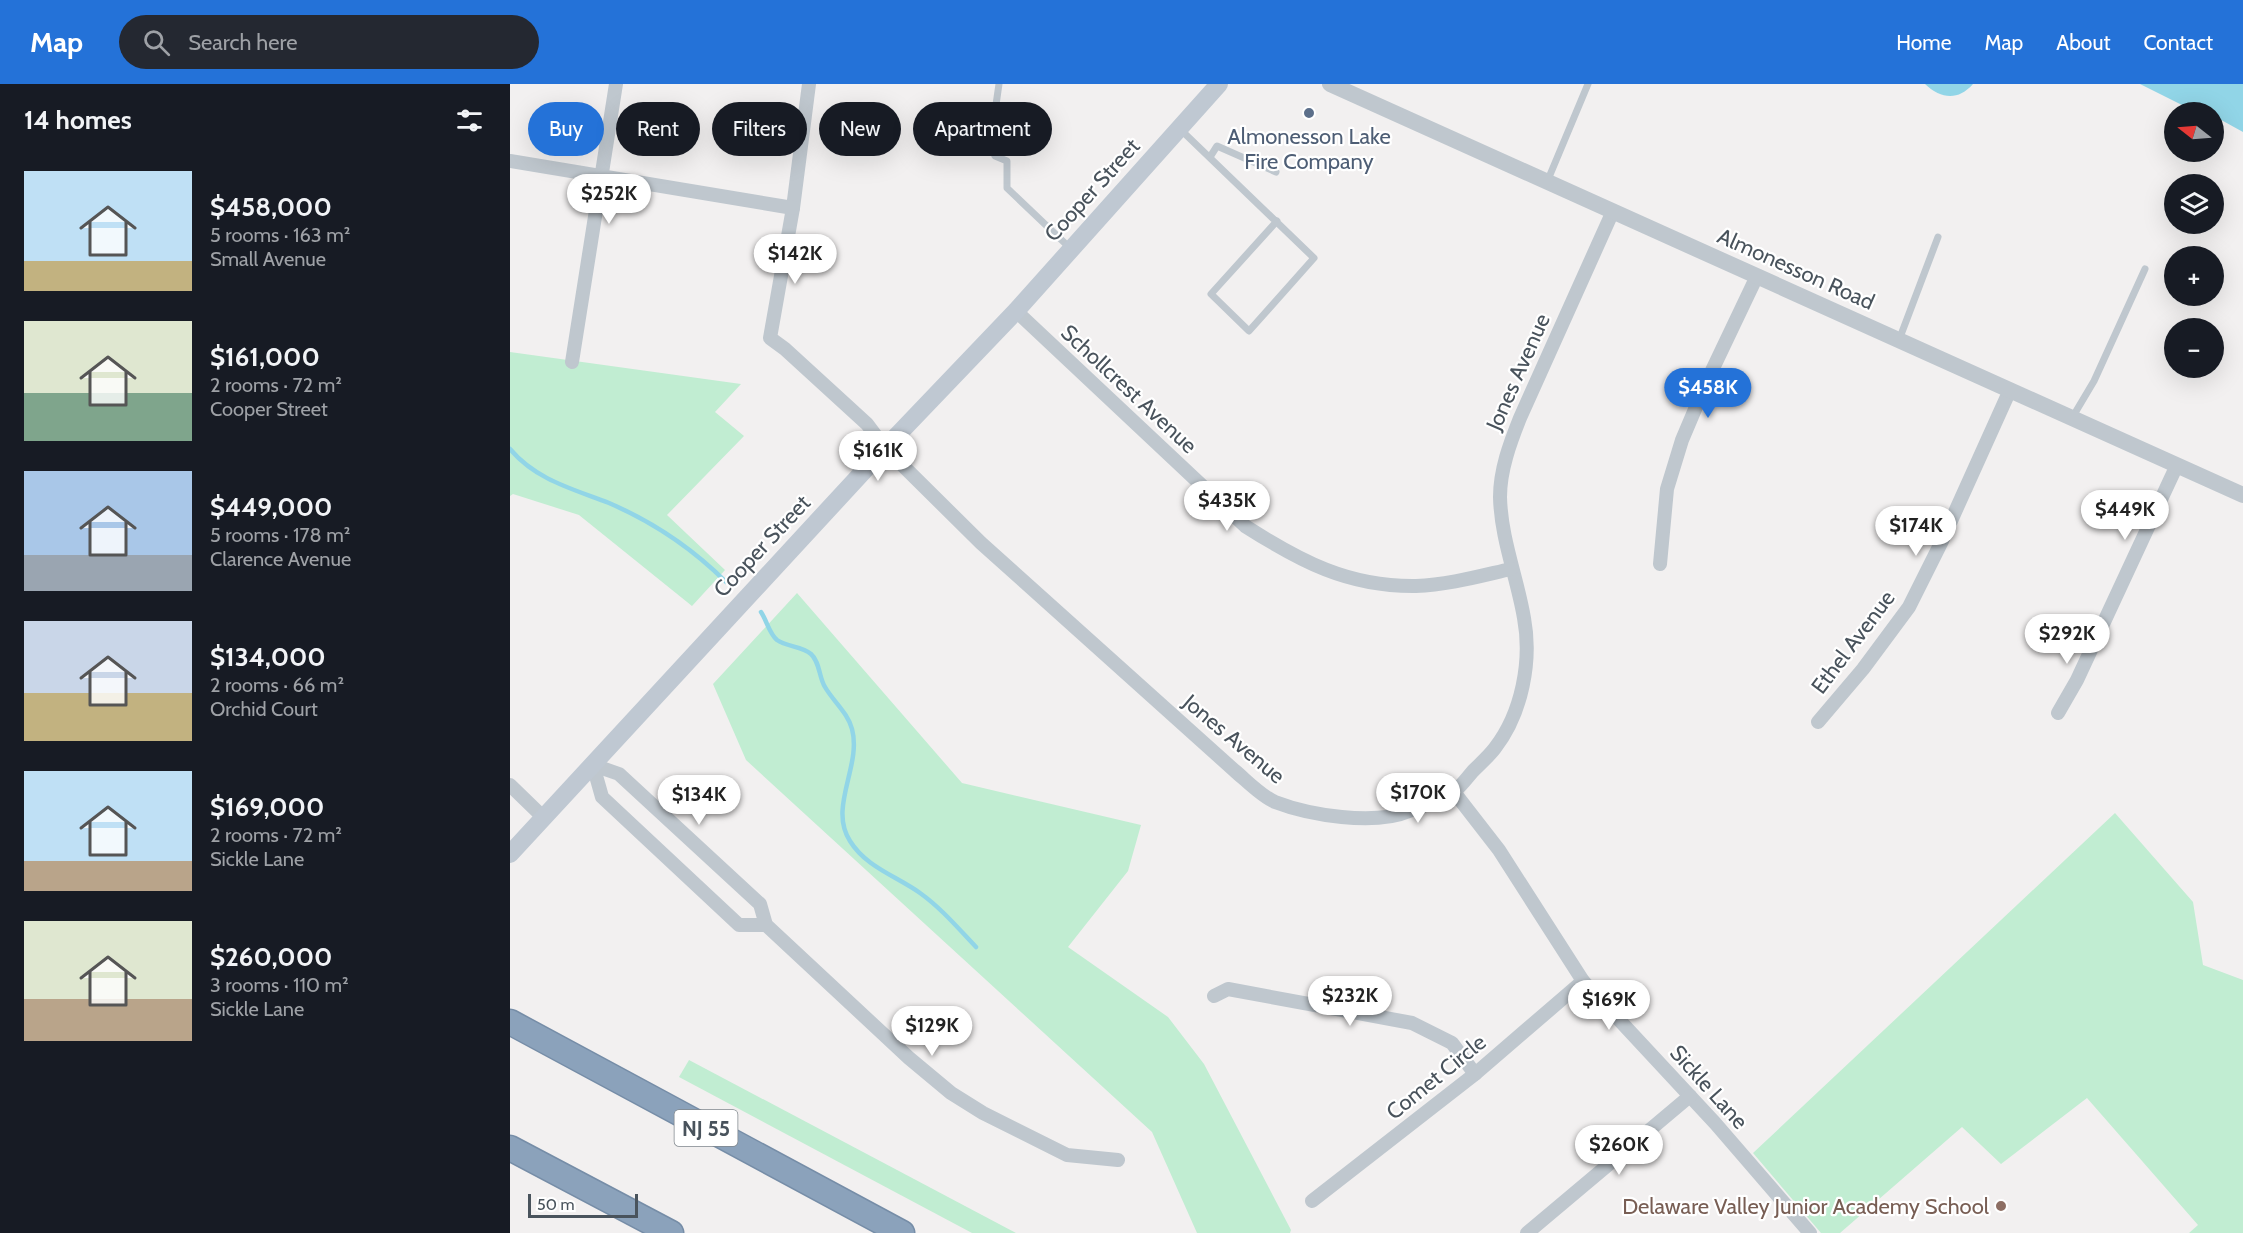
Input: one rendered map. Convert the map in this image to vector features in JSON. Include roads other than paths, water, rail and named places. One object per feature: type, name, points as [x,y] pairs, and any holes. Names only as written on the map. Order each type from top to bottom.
[{"type":"highway","name":"NJ 55","points":[[510,1022],[902,1233]]},
{"type":"highway","points":[[510,1148],[671,1233]]},
{"type":"main road","name":"Cooper Street","points":[[510,854],[885,448],[1016,311],[1219,84]]},
{"type":"street","points":[[572,362],[616,84]]},
{"type":"street","points":[[510,161],[793,208],[809,84]]},
{"type":"street","name":"Almonesson Road","points":[[1330,84],[2243,495]]},
{"type":"street","name":"Jones Avenue","points":[[793,208],[770,338],[867,424],[885,448],[981,543],[1235,771],[1273,801],[1309,812],[1355,819],[1401,814],[1454,792],[1496,747],[1513,716],[1524,678],[1528,650],[1511,569],[1500,496],[1508,447],[1613,211]]},
{"type":"street","points":[[1660,564],[1667,489],[1682,440],[1707,381],[1757,276]]},
{"type":"street","name":"Schollcrest Avenue","points":[[1016,311],[1245,526],[1287,553],[1350,579],[1386,584],[1417,586],[1450,582],[1511,569]]},
{"type":"street","name":"Ethel Avenue","points":[[1818,722],[1863,669],[1909,607],[1941,543],[2010,390]]},
{"type":"street","points":[[2058,713],[2077,680],[2177,465]]},
{"type":"street","points":[[593,765],[602,797],[739,925],[766,925]]},
{"type":"street","points":[[593,765],[619,774],[760,904],[766,925],[909,1058],[951,1093],[983,1113],[1067,1155],[1118,1160]]},
{"type":"street","points":[[510,784],[543,817]]},
{"type":"street","name":"Sickle Lane","points":[[1454,792],[1499,850],[1583,981],[1690,1096],[1810,1233]]},
{"type":"street","name":"Comet Circle","points":[[1312,1201],[1475,1074],[1583,981]]},
{"type":"street","points":[[1214,996],[1228,989],[1412,1023],[1452,1043],[1475,1074]]},
{"type":"street","points":[[1527,1233],[1690,1096]]},
{"type":"lane","points":[[999,84],[990,146],[995,156],[1007,161],[1007,188],[1071,249]]},
{"type":"lane","points":[[1547,182],[1588,84]]},
{"type":"lane","points":[[1179,128],[1277,221],[1314,258],[1249,331],[1211,294],[1277,221]]},
{"type":"lane","points":[[1210,157],[1217,146],[1276,172]]},
{"type":"lane","points":[[1899,340],[1938,237]]},
{"type":"lane","points":[[2072,418],[2094,381],[2145,269]]},
{"type":"water","points":[[1925,84],[1973,84],[1961,93],[1949,96],[1937,93]]},
{"type":"water","points":[[2140,84],[2243,84],[2243,132],[2224,122],[2224,102],[2176,102]]},
{"type":"waterway","points":[[510,449],[520,460],[543,476],[609,503],[656,527],[686,547],[726,582]]},
{"type":"waterway","points":[[761,612],[777,640],[803,649],[814,657],[825,687],[850,723],[854,743],[853,757],[842,814],[844,828],[850,841],[864,858],[928,899],[976,947]]},
{"type":"place","name":"Almonesson Lake Fire Company","points":[[1309,113]]},
{"type":"place","name":"Delaware Valley Junior Academy School","points":[[2001,1206]]}]
